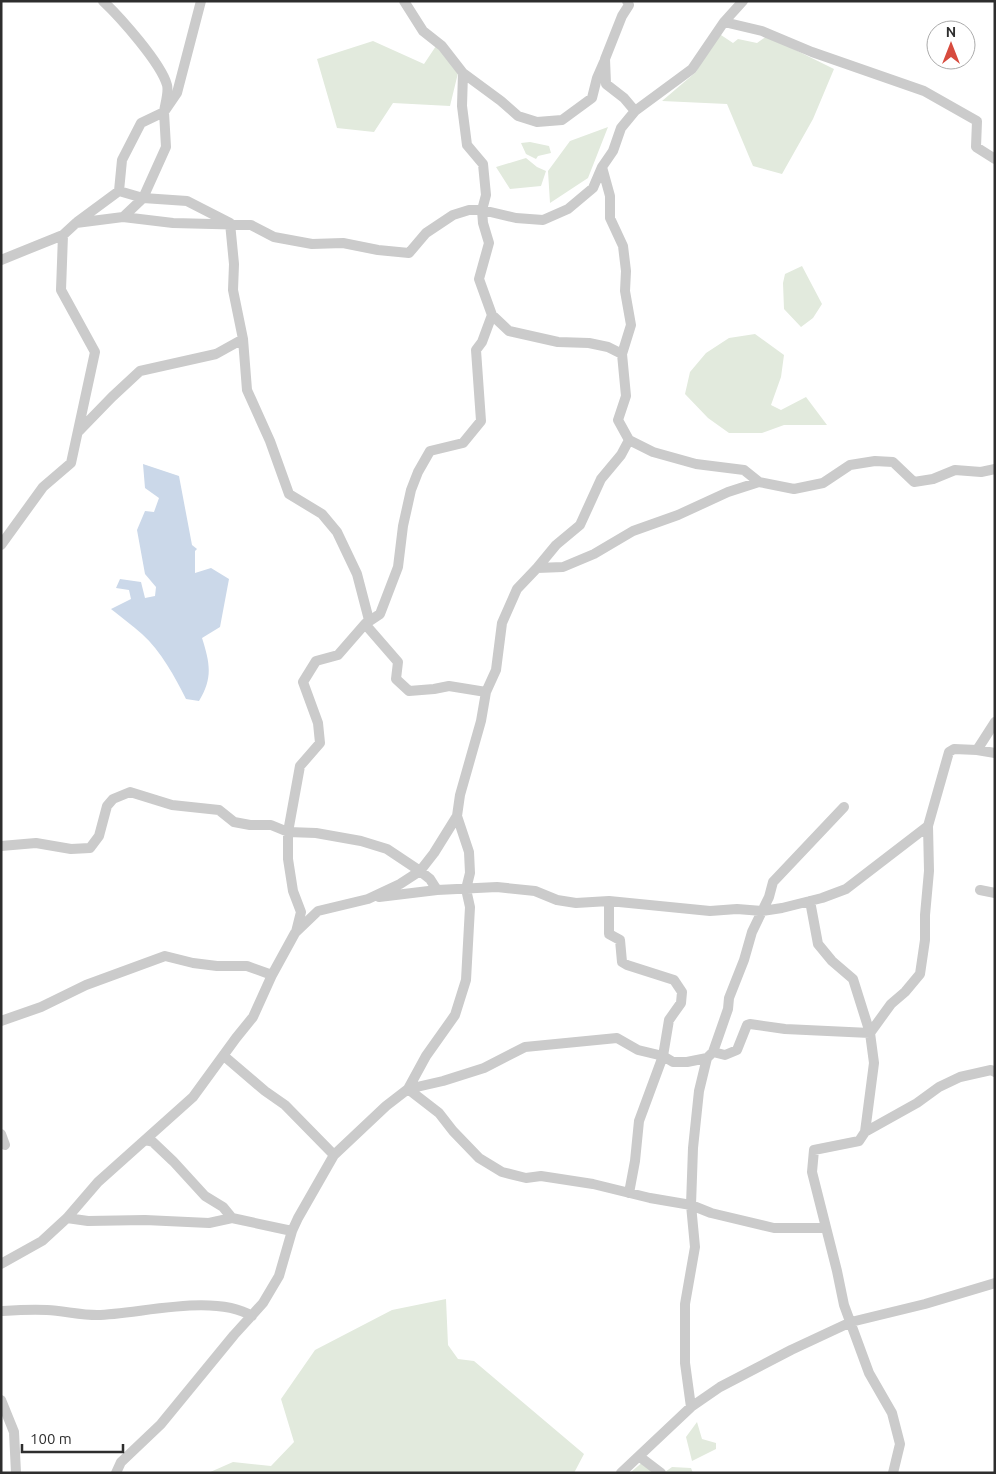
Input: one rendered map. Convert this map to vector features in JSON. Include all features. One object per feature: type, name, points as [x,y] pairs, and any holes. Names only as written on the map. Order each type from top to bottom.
[{"type":"street","points":[[103,1],[117,14],[143,46],[168,86],[164,112],[166,147],[142,198],[123,217]]},
{"type":"street","points":[[1,260],[63,235],[119,191],[122,160],[141,123],[164,112],[177,93],[201,1]]},
{"type":"street","points":[[404,1],[423,31],[442,46],[463,73],[518,116],[537,122],[562,120],[592,98],[597,78],[622,16],[630,6],[627,1]]},
{"type":"street","points":[[76,224],[123,217],[173,223],[251,225],[274,237],[312,244],[343,243],[378,250],[409,253],[426,233],[453,216],[469,210],[482,210],[516,218],[543,220],[568,209],[593,188],[602,167],[613,151],[621,128],[635,111],[692,69],[724,22],[743,1]]},
{"type":"street","points":[[724,22],[762,31],[812,52],[924,91],[977,121],[976,147],[995,159]]},
{"type":"street","points":[[605,59],[606,84],[624,98],[635,111]]},
{"type":"street","points":[[463,73],[462,106],[467,145],[483,164],[486,195],[482,210],[483,223],[489,243],[479,279],[492,315],[509,331],[558,342],[588,343],[608,347],[622,354]]},
{"type":"street","points":[[602,167],[610,196],[610,218],[623,246],[626,272],[625,291],[630,325],[622,354],[626,396],[618,420],[629,440],[653,452],[696,464],[744,470],[759,482],[794,489],[823,483],[850,465],[875,461],[893,462],[914,482],[933,479],[955,470],[981,472],[995,469]]},
{"type":"street","points":[[119,191],[142,198],[187,201],[230,224]]},
{"type":"street","points":[[1,1264],[42,1241],[67,1218],[98,1182],[193,1097],[253,1018],[272,975],[295,934],[301,912],[293,891],[288,859],[288,832],[300,766],[320,743],[318,723],[303,682],[316,660],[338,655],[369,620],[357,574],[337,532],[322,514],[288,494],[270,441],[247,390],[243,340],[233,290],[234,264],[230,224]]},
{"type":"street","points":[[1,544],[43,487],[71,463],[95,352],[61,290],[63,235]]},
{"type":"street","points":[[365,624],[380,614],[398,567],[411,490],[418,472],[430,451],[463,442],[481,421],[476,350],[482,342],[492,315]]},
{"type":"street","points":[[78,431],[140,372],[216,354],[243,340]]},
{"type":"street","points":[[368,899],[400,884],[420,871],[434,853],[457,816],[460,795],[481,721],[486,692],[496,670],[502,623],[517,589],[556,545],[580,525],[600,479],[621,456],[629,440]]},
{"type":"street","points":[[537,568],[563,567],[594,554],[633,532],[728,492],[759,482]]},
{"type":"street","points":[[365,624],[398,662],[396,679],[409,691],[449,686],[486,692]]},
{"type":"street","points":[[977,750],[995,722]]},
{"type":"street","points":[[870,1033],[891,1004],[905,992],[920,974],[925,940],[925,915],[930,871],[928,826],[949,752],[954,749],[995,753]]},
{"type":"street","points":[[1,846],[36,843],[71,849],[90,848],[99,836],[107,806],[113,799],[130,792],[172,805],[219,810],[234,822],[250,825],[271,824],[288,832],[316,833],[362,841],[387,849],[430,879],[437,890]]},
{"type":"street","points":[[691,1407],[685,1364],[685,1304],[695,1247],[691,1205],[693,1148],[699,1092],[752,932],[769,897],[773,882],[844,808]]},
{"type":"street","points":[[116,1473],[121,1462],[161,1424],[234,1335],[263,1303],[279,1276],[292,1230],[307,1200],[334,1155],[386,1106],[408,1089],[426,1056],[455,1015],[466,980],[470,907],[466,889],[470,873],[469,852],[457,816]]},
{"type":"street","points":[[295,934],[318,911],[368,899],[437,890],[497,887],[535,891],[557,900],[576,903],[609,901],[710,911],[737,909],[762,911],[782,908],[846,889],[928,826]]},
{"type":"street","points":[[980,890],[995,893]]},
{"type":"street","points":[[609,901],[610,934],[620,940],[622,962],[674,980],[682,992],[682,1003],[669,1020],[663,1056],[639,1122],[629,1193]]},
{"type":"street","points":[[810,901],[818,944],[832,961],[853,979],[870,1033],[874,1062],[865,1132],[859,1141],[814,1150],[812,1172],[844,1305],[869,1373],[892,1413],[900,1444],[893,1473]]},
{"type":"street","points":[[1,1021],[41,1006],[86,985],[165,956],[193,963],[217,966],[247,966],[272,975]]},
{"type":"street","points":[[408,1089],[443,1082],[484,1068],[525,1047],[617,1038],[638,1050],[663,1056],[673,1062],[687,1062],[710,1055],[725,1055],[737,1050],[747,1025],[750,1024],[804,1031],[870,1033]]},
{"type":"street","points":[[224,1056],[265,1091],[285,1105],[334,1155]]},
{"type":"street","points":[[865,1132],[917,1103],[938,1087],[960,1077],[991,1070],[995,1072]]},
{"type":"street","points":[[408,1089],[439,1113],[479,1158],[502,1172],[526,1178],[541,1176],[593,1184],[691,1205],[712,1213],[774,1228],[826,1228]]},
{"type":"street","points":[[1,1134],[5,1145]]},
{"type":"street","points":[[145,1140],[153,1142],[205,1196],[222,1207],[232,1218]]},
{"type":"street","points":[[67,1218],[210,1223],[232,1218],[292,1230]]},
{"type":"street","points":[[621,1473],[691,1407],[720,1387],[825,1333],[851,1322],[995,1284]]},
{"type":"street","points":[[1,1310],[47,1310],[97,1315],[145,1309],[217,1306],[243,1310],[252,1316]]},
{"type":"street","points":[[1,1400],[14,1432],[16,1473]]},
{"type":"street","points":[[640,1457],[661,1473]]},
{"type":"shaded area","points":[[718,33],[733,43],[738,39],[757,43],[767,36],[834,69],[813,119],[782,174],[753,166],[727,104],[662,101],[696,72]]},
{"type":"shaded area","points":[[373,41],[424,64],[436,46],[458,73],[450,106],[393,103],[374,132],[337,128],[317,59]]},
{"type":"shaded area","points":[[608,127],[588,178],[550,203],[548,171],[570,141]]},
{"type":"shaded area","points":[[530,142],[549,146],[551,153],[538,156],[536,159],[526,154],[521,143]]},
{"type":"shaded area","points":[[526,158],[537,167],[546,171],[541,186],[510,189],[496,167]]},
{"type":"shaded area","points":[[802,266],[822,304],[813,318],[801,327],[784,309],[783,283],[785,274]]},
{"type":"shaded area","points":[[755,334],[784,355],[781,377],[771,405],[781,410],[806,397],[827,425],[784,425],[762,433],[729,433],[708,418],[685,394],[690,372],[706,353],[729,338]]},
{"type":"shaded area","points":[[446,1299],[448,1345],[458,1359],[474,1361],[584,1454],[574,1473],[208,1473],[233,1462],[271,1466],[294,1442],[281,1399],[315,1350],[392,1310]]},
{"type":"shaded area","points":[[697,1422],[702,1439],[716,1443],[716,1449],[692,1461],[686,1437]]},
{"type":"shaded area","points":[[646,1459],[665,1472],[672,1467],[691,1468],[693,1473],[630,1473]]},
{"type":"water","points":[[143,464],[179,476],[192,545],[197,549],[195,551],[195,573],[211,568],[229,579],[220,627],[202,638],[209,670],[206,685],[199,701],[186,699],[172,673],[155,648],[142,634],[111,609],[131,599],[129,590],[116,588],[120,579],[141,582],[145,598],[155,596],[156,587],[145,574],[137,530],[145,511],[154,512],[159,498],[145,488]]}]
